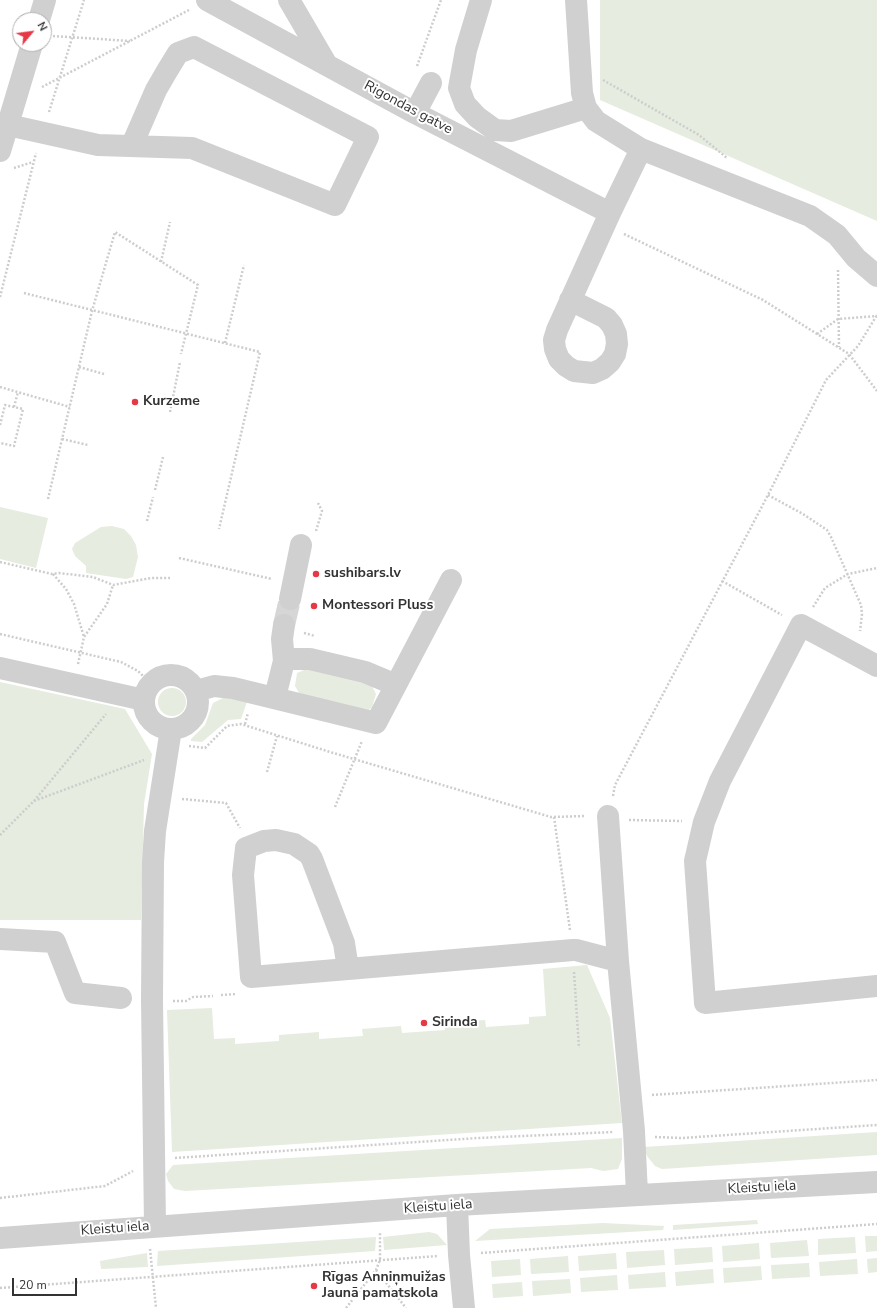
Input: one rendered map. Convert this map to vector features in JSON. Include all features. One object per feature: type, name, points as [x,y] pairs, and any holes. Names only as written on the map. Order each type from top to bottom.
[{"type":"street","points":[[44,12],[45,0]]},
{"type":"street","name":"Rigondas gatve","points":[[207,0],[607,219]]},
{"type":"street","points":[[289,0],[327,65]]},
{"type":"street","points":[[481,0],[466,50],[459,88],[465,104],[477,117],[495,130],[511,130],[586,108]]},
{"type":"street","points":[[576,0],[582,93],[586,108],[596,121],[640,149],[804,213],[826,225],[837,234],[856,258],[877,276]]},
{"type":"street","points":[[8,125],[98,145],[192,148],[335,205],[368,137],[194,47],[178,53],[156,90],[132,145]]},
{"type":"street","points":[[0,151],[15,100],[34,52]]},
{"type":"street","points":[[415,113],[423,77]]},
{"type":"street","points":[[570,300],[640,149]]},
{"type":"street","points":[[291,591],[301,545]]},
{"type":"street","points":[[196,690],[206,687],[223,686],[275,697],[301,706],[376,723],[451,580]]},
{"type":"street","points":[[877,666],[801,625],[720,781],[704,822],[695,861],[705,1003],[877,986]]},
{"type":"street","points":[[275,697],[284,661],[282,639],[292,629]]},
{"type":"street","points":[[284,661],[291,659],[310,659],[365,672],[396,685]]},
{"type":"street","points":[[0,668],[121,695],[148,692]]},
{"type":"street","points":[[151,1226],[153,1159],[153,862],[155,831],[170,741],[195,716],[199,701],[196,690],[190,682],[176,675],[160,677],[148,692],[146,714],[153,722],[162,728],[170,741]]},
{"type":"street","points":[[608,816],[618,961],[634,1131],[637,1194]]},
{"type":"street","points":[[348,969],[344,943],[309,854],[294,844],[276,840],[264,841],[246,848],[243,875],[251,977],[348,969],[576,950],[618,961]]},
{"type":"street","points":[[0,939],[56,942],[75,993],[121,998]]},
{"type":"street","name":"Kleistu iela","points":[[0,1238],[456,1205],[877,1182]]},
{"type":"street","points":[[456,1205],[464,1308]]},
{"type":"path","points":[[15,100],[207,0]]},
{"type":"path","points":[[423,77],[441,0]]},
{"type":"path","points":[[52,34],[130,41]]},
{"type":"path","points":[[580,67],[699,135],[730,160]]},
{"type":"path","points":[[607,219],[763,300],[849,354],[877,390]]},
{"type":"path","points":[[161,262],[170,222]]},
{"type":"path","points":[[48,499],[92,310],[115,232],[198,285],[181,354]]},
{"type":"path","points":[[837,234],[839,348]]},
{"type":"path","points":[[225,343],[244,265]]},
{"type":"path","points":[[24,294],[260,352],[219,529]]},
{"type":"path","points":[[817,334],[838,319],[877,315]]},
{"type":"path","points":[[608,816],[616,785],[768,495],[826,380],[858,346],[877,315]]},
{"type":"path","points":[[170,412],[180,362]]},
{"type":"path","points":[[79,367],[104,374]]},
{"type":"path","points":[[0,387],[70,407]]},
{"type":"path","points":[[14,407],[18,392]]},
{"type":"path","points":[[0,425],[5,405],[23,409],[14,446],[0,443]]},
{"type":"path","points":[[62,439],[88,445]]},
{"type":"path","points":[[155,490],[163,457]]},
{"type":"path","points":[[768,495],[803,514],[827,530],[861,605],[862,614],[860,631],[851,651]]},
{"type":"path","points":[[147,521],[153,497]]},
{"type":"path","points":[[179,558],[291,591]]},
{"type":"path","points":[[0,562],[52,574],[59,573],[93,577],[113,585],[151,578],[170,578]]},
{"type":"path","points":[[722,581],[801,625],[825,588],[848,574],[877,568]]},
{"type":"path","points":[[52,574],[66,589],[74,604],[84,637]]},
{"type":"path","points":[[75,685],[84,637],[107,604],[113,585]]},
{"type":"path","points":[[292,629],[321,637]]},
{"type":"path","points":[[0,634],[121,662],[138,671],[148,692]]},
{"type":"path","points":[[0,835],[34,802],[121,695]]},
{"type":"path","points":[[34,802],[170,741],[205,748],[220,731],[227,726],[234,724],[245,724],[277,736],[355,760],[551,817],[600,815],[629,820],[704,822]]},
{"type":"path","points":[[268,772],[277,736]]},
{"type":"path","points":[[335,807],[355,760]]},
{"type":"path","points":[[160,797],[226,803],[240,825],[246,848]]},
{"type":"path","points":[[152,1000],[186,1001],[193,997],[213,996]]},
{"type":"path","points":[[631,1096],[877,1080]]},
{"type":"path","points":[[0,1198],[105,1186],[153,1159],[478,1138],[634,1131],[656,1137],[682,1138],[877,1125]]},
{"type":"path","points":[[346,1308],[376,1270],[380,1260],[381,1210]]},
{"type":"path","points":[[151,1226],[156,1308]]},
{"type":"path","points":[[376,1270],[406,1308]]},
{"type":"shaded area","points":[[600,0],[877,0],[877,221],[600,100]]},
{"type":"shaded area","points":[[0,507],[48,518],[36,568],[0,559]]},
{"type":"shaded area","points":[[112,526],[124,529],[131,536],[136,545],[138,557],[133,577],[126,579],[86,573],[86,566],[75,556],[72,549],[75,543],[101,527]]},
{"type":"shaded area","points":[[309,668],[364,679],[372,686],[376,694],[372,707],[367,712],[299,693],[295,686],[297,673]]},
{"type":"shaded area","points":[[0,682],[125,709],[152,754],[144,804],[141,920],[0,920]]},
{"type":"shaded area","points":[[172,688],[182,692],[186,702],[182,712],[172,716],[162,712],[158,702],[162,692]]},
{"type":"shaded area","points":[[225,697],[247,702],[241,719],[228,720],[202,742],[191,741],[191,739],[205,725],[213,703]]},
{"type":"shaded area","points":[[587,965],[610,1018],[622,1123],[172,1152],[167,1010],[212,1008],[214,1039],[235,1038],[235,1044],[279,1041],[279,1035],[319,1032],[319,1039],[363,1036],[362,1029],[401,1026],[402,1033],[445,1030],[445,1023],[485,1020],[486,1027],[529,1024],[529,1017],[546,1016],[543,969]]},
{"type":"shaded area","points":[[877,1132],[877,1155],[662,1169],[655,1166],[647,1156],[644,1147]]},
{"type":"shaded area","points":[[622,1138],[622,1159],[618,1169],[603,1171],[591,1168],[185,1191],[174,1189],[168,1181],[166,1174],[173,1165]]},
{"type":"shaded area","points":[[757,1220],[758,1224],[673,1230],[673,1225]]},
{"type":"shaded area","points":[[603,1223],[664,1226],[663,1230],[475,1241],[490,1229]]},
{"type":"shaded area","points":[[429,1232],[437,1234],[447,1245],[384,1250],[383,1237]]},
{"type":"shaded area","points":[[865,1236],[877,1236],[877,1251],[866,1252]]},
{"type":"shaded area","points":[[376,1237],[375,1251],[157,1266],[158,1251]]},
{"type":"shaded area","points":[[855,1237],[856,1253],[818,1255],[818,1239]]},
{"type":"shaded area","points":[[807,1240],[809,1256],[771,1258],[770,1243]]},
{"type":"shaded area","points":[[759,1243],[760,1259],[723,1262],[722,1246]]},
{"type":"shaded area","points":[[712,1247],[713,1262],[675,1265],[674,1249]]},
{"type":"shaded area","points":[[664,1250],[665,1265],[627,1268],[626,1252]]},
{"type":"shaded area","points":[[147,1253],[148,1267],[101,1269],[100,1261]]},
{"type":"shaded area","points":[[616,1253],[617,1269],[579,1271],[578,1256]]},
{"type":"shaded area","points":[[568,1256],[569,1272],[531,1274],[530,1259]]},
{"type":"shaded area","points":[[877,1258],[877,1272],[868,1273],[867,1259]]},
{"type":"shaded area","points":[[520,1259],[521,1275],[492,1277],[491,1261]]},
{"type":"shaded area","points":[[857,1259],[858,1274],[820,1276],[819,1262]]},
{"type":"shaded area","points":[[809,1263],[810,1277],[772,1279],[771,1265]]},
{"type":"shaded area","points":[[761,1266],[762,1280],[724,1283],[723,1268]]},
{"type":"shaded area","points":[[713,1269],[714,1283],[676,1286],[675,1272]]},
{"type":"shaded area","points":[[665,1272],[666,1287],[629,1289],[628,1275]]},
{"type":"shaded area","points":[[617,1275],[618,1290],[581,1292],[580,1278]]},
{"type":"shaded area","points":[[570,1279],[571,1293],[533,1296],[532,1281]]},
{"type":"shaded area","points":[[522,1282],[523,1296],[493,1298],[492,1284]]},
{"type":"tunnel","points":[[284,625],[290,599]]},
{"type":"place","name":"Kurzeme","points":[[135,402]]},
{"type":"place","name":"sushibars.lv","points":[[316,574]]},
{"type":"place","name":"Montessori Pluss","points":[[314,606]]},
{"type":"place","name":"Sirinda","points":[[424,1023]]},
{"type":"place","name":"Rīgas Anniņmuižas Jaunā pamatskola","points":[[314,1286]]}]
